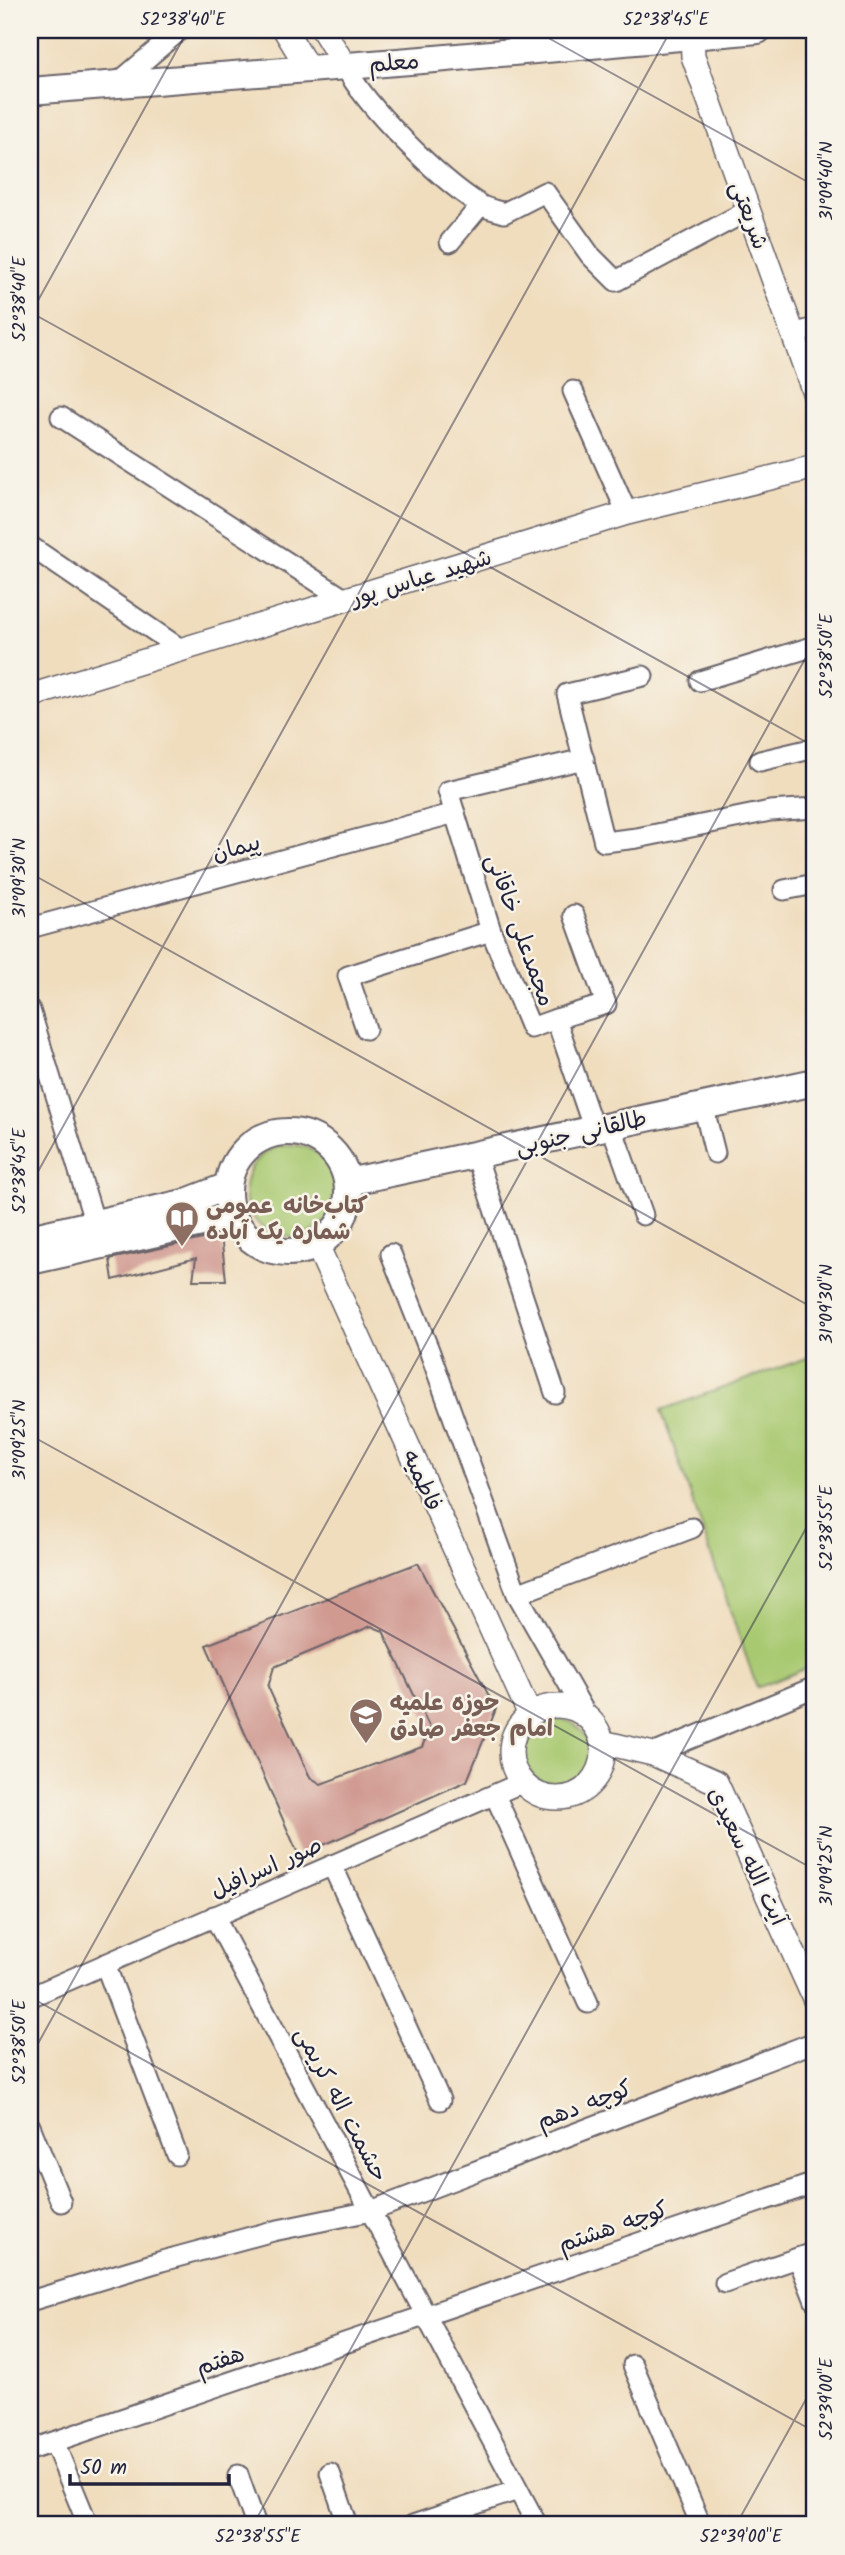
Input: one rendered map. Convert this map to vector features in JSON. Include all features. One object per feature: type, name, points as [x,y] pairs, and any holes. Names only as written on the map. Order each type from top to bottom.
[{"type":"main road","name":"معلم","points":[[30,91],[345,66],[603,36],[758,30]]},
{"type":"main road","name":"طالقانی جنوبی","points":[[348,1182],[815,1082]]},
{"type":"main road","points":[[277,1133],[296,1133],[314,1138],[330,1149],[341,1164],[348,1182],[348,1201],[343,1219],[332,1234],[317,1245],[298,1252],[279,1252],[260,1245],[244,1233],[233,1216],[229,1202],[228,1186],[233,1168],[244,1152],[259,1140],[277,1133]]},
{"type":"main road","points":[[30,1238],[184,1203],[228,1186]]},
{"type":"main road","points":[[30,1261],[233,1216]]},
{"type":"street","points":[[119,82],[180,30]]},
{"type":"street","points":[[285,30],[308,68]]},
{"type":"street","points":[[323,30],[354,84],[423,159],[481,206],[504,213],[545,192],[590,255],[616,281],[749,210]]},
{"type":"street","name":"شریعتی","points":[[677,34],[693,56],[749,210],[804,331],[815,395]]},
{"type":"street","points":[[450,242],[481,206]]},
{"type":"street","points":[[573,391],[627,513]]},
{"type":"street","points":[[61,417],[346,600]]},
{"type":"street","name":"شهید عباس پور","points":[[30,696],[627,513],[815,467]]},
{"type":"street","points":[[30,546],[182,650]]},
{"type":"street","points":[[700,681],[815,646]]},
{"type":"street","points":[[643,676],[568,694],[604,842],[637,838],[770,811],[815,808]]},
{"type":"street","points":[[760,761],[815,748]]},
{"type":"street","name":"مجمدعلی خاقانی","points":[[584,759],[448,791],[491,931],[531,1028],[556,1019],[643,1215]]},
{"type":"street","name":"پیمان","points":[[30,928],[455,813]]},
{"type":"street","points":[[784,890],[815,884]]},
{"type":"street","points":[[556,1019],[606,1004],[574,915]]},
{"type":"street","points":[[366,1030],[348,976],[491,931]]},
{"type":"street","points":[[30,1010],[95,1224]]},
{"type":"street","points":[[703,1105],[715,1153]]},
{"type":"street","points":[[476,1155],[555,1393]]},
{"type":"street","name":"فاطمیه","points":[[317,1245],[530,1715]]},
{"type":"street","name":"فاطمیه","points":[[391,1254],[429,1350],[517,1594],[589,1720]]},
{"type":"street","points":[[517,1594],[692,1528]]},
{"type":"street","points":[[653,1754],[815,1687]]},
{"type":"street","points":[[554,1706],[579,1712],[589,1720],[602,1742],[603,1757],[590,1783],[578,1792],[564,1797],[549,1797],[534,1792],[514,1769],[512,1740],[519,1726],[530,1715],[554,1706]]},
{"type":"street","name":"آیت الله سعیدی","points":[[602,1742],[653,1754],[716,1782],[815,2000]]},
{"type":"street","name":"صور اسرافیل","points":[[30,1997],[523,1782]]},
{"type":"street","points":[[495,1795],[587,2003]]},
{"type":"street","points":[[332,1865],[440,2100]]},
{"type":"street","name":"حشمت اله کریمی","points":[[214,1916],[537,2525]]},
{"type":"street","points":[[105,1964],[177,2155]]},
{"type":"street","name":"کوچه دهم","points":[[30,2301],[273,2231],[371,2211],[815,2042]]},
{"type":"street","points":[[30,2126],[61,2202]]},
{"type":"street","name":"کوچه هشتم","points":[[426,2315],[815,2183]]},
{"type":"street","points":[[725,2283],[807,2255],[815,2301]]},
{"type":"street","name":"هفتم","points":[[30,2450],[426,2315]]},
{"type":"street","points":[[633,2365],[701,2525]]},
{"type":"street","points":[[54,2442],[88,2525]]},
{"type":"street","points":[[330,2473],[348,2525]]},
{"type":"street","points":[[238,2474],[256,2525]]},
{"type":"street","points":[[412,2525],[518,2490]]},
{"type":"green space","points":[[291,1145],[317,1153],[329,1165],[337,1191],[329,1217],[317,1229],[291,1237],[265,1229],[253,1217],[245,1191],[253,1165],[265,1153]]},
{"type":"green space","points":[[815,1355],[815,1665],[757,1688],[661,1410]]},
{"type":"green space","points":[[556,1719],[579,1729],[589,1752],[579,1775],[556,1785],[533,1775],[523,1752],[533,1729]]},
{"type":"building","name":"کتاب‌خانه عمومی شماره یک آباده","points":[[221,1235],[226,1280],[193,1280],[196,1258],[113,1280],[110,1259]]},
{"type":"building","name":"حوزه علمیه امام جعفر صادق","points":[[418,1563],[496,1709],[467,1781],[299,1856],[206,1645]],"holes":[[[371,1626],[383,1631],[430,1728],[422,1747],[321,1784],[310,1777],[268,1687],[274,1667]]]},
{"type":"place","name":"کتاب‌خانه عمومی شماره یک آباده","points":[[182,1248]]},
{"type":"place","name":"حوزه علمیه امام جعفر صادق","points":[[366,1745]]}]
